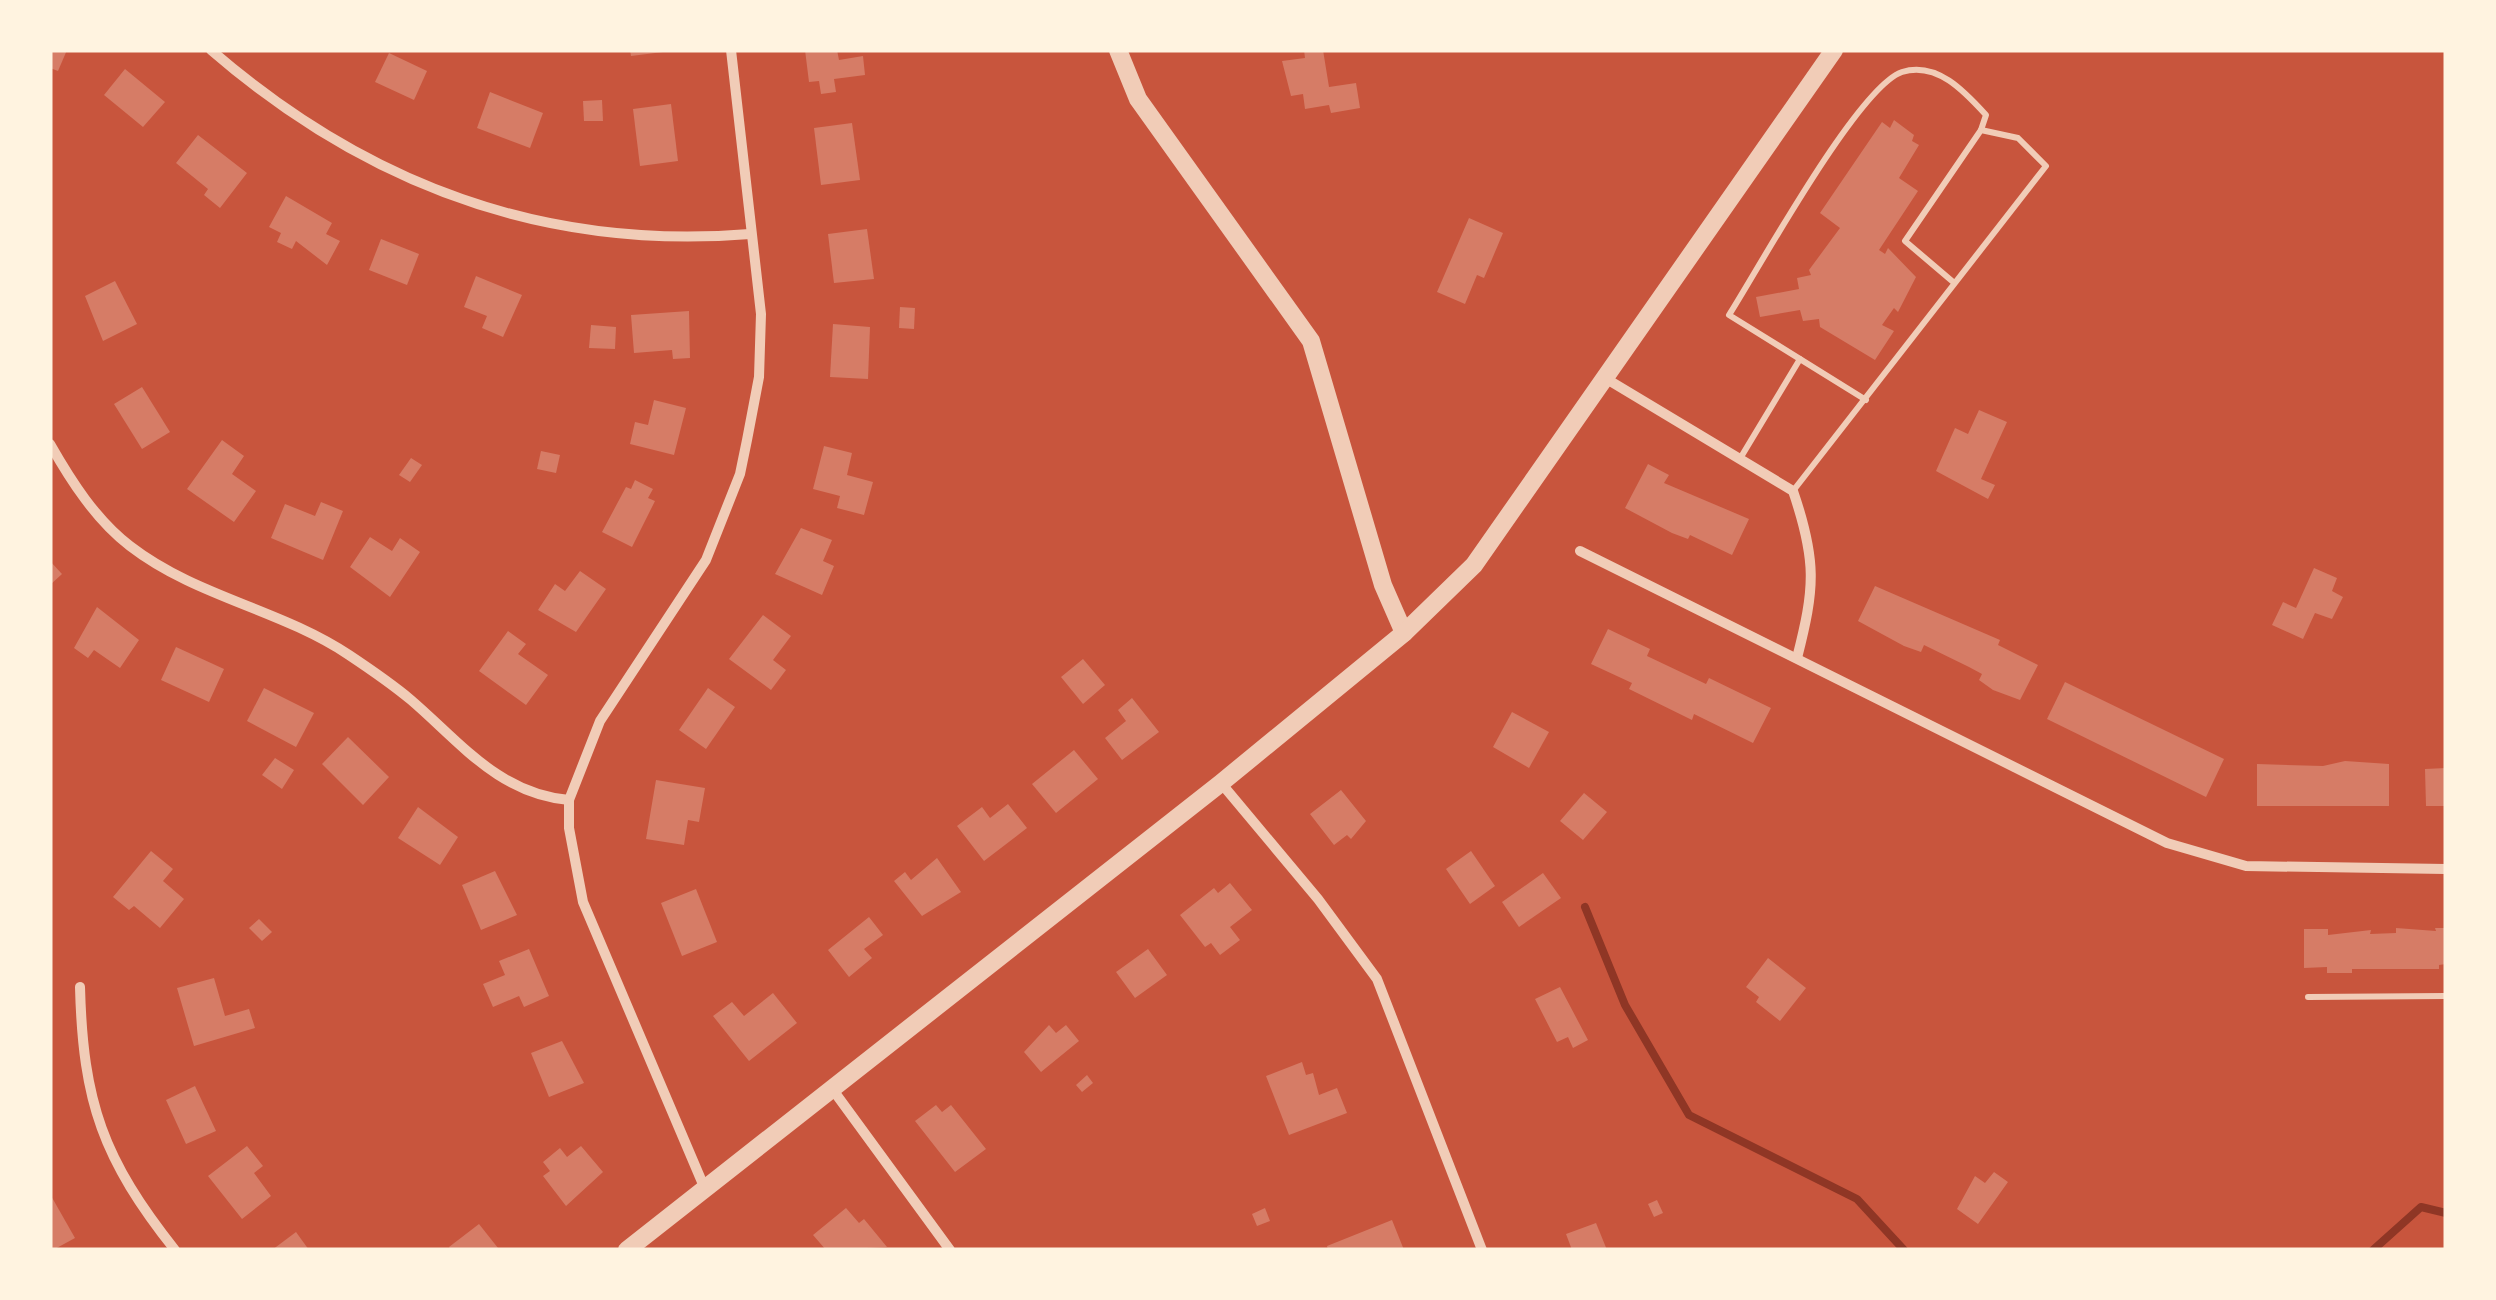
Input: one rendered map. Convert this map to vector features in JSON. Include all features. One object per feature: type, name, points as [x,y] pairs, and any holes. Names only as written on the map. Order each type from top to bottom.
[{"type":"street","points":[[212,50],[296,118],[337,144],[513,216],[600,235],[686,240],[750,234]]},
{"type":"street","points":[[705,1189],[587,914],[576,876],[569,800],[600,721],[706,560],[740,474],[760,362],[761,314],[731,50]]},
{"type":"street","points":[[1118,50],[1138,99],[1311,341],[1383,586],[1404,633]]},
{"type":"street","points":[[626,1250],[1222,784],[1404,633],[1474,564],[1834,50]]},
{"type":"street","points":[[1605,378],[1793,491],[1809,538],[1814,592],[1797,658]]},
{"type":"street","points":[[50,444],[106,525],[149,560],[201,590],[346,653],[411,700],[453,743],[508,782],[548,798],[569,800]]},
{"type":"street","points":[[1580,552],[2167,842],[2246,866],[2446,869]]},
{"type":"street","points":[[1222,784],[1318,899],[1377,980],[1482,1250]]},
{"type":"street","points":[[80,987],[88,1085],[101,1132],[123,1179],[176,1250]]},
{"type":"street","points":[[833,1090],[950,1250]]},
{"type":"lane","points":[[1866,400],[1729,315],[1814,180],[1883,81],[1906,71],[1928,71],[1961,87],[1986,115],[1981,130],[1905,241],[1952,281]]},
{"type":"lane","points":[[1793,491],[1866,400],[1952,281],[2046,166],[2018,138],[1981,130]]},
{"type":"lane","points":[[1742,457],[1800,360]]},
{"type":"lane","points":[[2308,997],[2446,996]]},
{"type":"building","points":[[50,50],[67,50],[58,71],[50,68]]},
{"type":"building","points":[[630,50],[663,50],[663,52],[631,56]]},
{"type":"building","points":[[805,50],[837,50],[839,60],[863,56],[865,75],[834,79],[836,92],[821,94],[819,81],[809,82]]},
{"type":"building","points":[[1304,50],[1323,50],[1329,87],[1356,83],[1360,108],[1331,113],[1329,105],[1305,109],[1303,94],[1291,96],[1282,61],[1305,58]]},
{"type":"building","points":[[389,53],[427,71],[414,100],[375,82]]},
{"type":"building","points":[[125,69],[165,102],[143,127],[104,95]]},
{"type":"building","points":[[490,92],[543,113],[530,148],[477,128]]},
{"type":"building","points":[[602,100],[603,121],[584,121],[583,101]]},
{"type":"building","points":[[671,104],[678,161],[640,166],[633,109]]},
{"type":"building","points":[[1894,120],[1914,135],[1912,141],[1919,145],[1899,178],[1918,191],[1879,250],[1885,254],[1888,248],[1916,277],[1898,312],[1894,308],[1882,325],[1894,331],[1875,360],[1820,327],[1819,319],[1803,321],[1800,310],[1760,317],[1756,297],[1799,289],[1797,278],[1811,275],[1809,270],[1840,228],[1820,213],[1882,122],[1890,128]]},
{"type":"building","points":[[852,123],[860,180],[821,185],[814,128]]},
{"type":"building","points":[[198,135],[247,173],[220,208],[204,195],[208,189],[176,163]]},
{"type":"building","points":[[286,196],[332,223],[326,234],[340,241],[327,265],[296,241],[292,249],[277,242],[281,233],[269,227]]},
{"type":"building","points":[[1469,218],[1503,233],[1484,278],[1477,275],[1465,304],[1437,292]]},
{"type":"building","points":[[867,229],[874,279],[834,283],[828,234]]},
{"type":"building","points":[[381,239],[419,254],[407,285],[369,270]]},
{"type":"building","points":[[476,276],[522,295],[503,337],[482,328],[487,316],[464,307]]},
{"type":"building","points":[[115,281],[137,324],[103,341],[85,296]]},
{"type":"building","points":[[900,307],[915,308],[914,329],[899,328]]},
{"type":"building","points":[[689,311],[690,358],[673,359],[672,350],[634,353],[631,315]]},
{"type":"building","points":[[833,324],[870,327],[868,379],[830,377]]},
{"type":"building","points":[[591,325],[616,327],[615,349],[589,348]]},
{"type":"building","points":[[142,387],[170,432],[142,449],[114,404]]},
{"type":"building","points":[[654,400],[686,408],[674,455],[630,444],[635,422],[648,425]]},
{"type":"building","points":[[1979,410],[2007,422],[1981,479],[1995,485],[1988,499],[1936,471],[1955,428],[1968,434]]},
{"type":"building","points":[[222,440],[244,456],[232,474],[256,491],[234,522],[187,489]]},
{"type":"building","points":[[824,446],[852,453],[847,475],[873,482],[864,515],[837,508],[840,496],[813,489]]},
{"type":"building","points":[[541,451],[560,455],[556,473],[537,469]]},
{"type":"building","points":[[411,458],[422,465],[410,482],[399,475]]},
{"type":"building","points":[[1648,464],[1669,475],[1664,483],[1749,519],[1732,555],[1690,535],[1688,539],[1672,533],[1625,508]]},
{"type":"building","points":[[635,480],[653,489],[648,498],[655,501],[632,547],[602,532],[626,487],[631,489]]},
{"type":"building","points":[[321,502],[343,511],[323,560],[271,538],[285,504],[315,516]]},
{"type":"building","points":[[801,528],[832,540],[823,561],[834,566],[822,595],[775,574]]},
{"type":"building","points":[[370,537],[392,551],[400,538],[420,552],[390,597],[350,567]]},
{"type":"building","points":[[50,561],[62,574],[50,585]]},
{"type":"building","points":[[2314,568],[2337,578],[2332,591],[2343,597],[2332,619],[2315,613],[2303,639],[2272,625],[2283,602],[2296,608]]},
{"type":"building","points":[[580,571],[606,589],[576,632],[538,610],[555,584],[565,591]]},
{"type":"building","points":[[1875,586],[2000,640],[1998,645],[2038,665],[2020,700],[1993,690],[1979,680],[1982,674],[1924,645],[1921,652],[1904,646],[1858,621]]},
{"type":"building","points":[[97,607],[139,640],[120,668],[94,650],[88,658],[74,648]]},
{"type":"building","points":[[763,615],[791,636],[773,660],[786,670],[771,690],[729,659]]},
{"type":"building","points":[[1608,629],[1650,649],[1647,656],[1706,684],[1709,678],[1771,708],[1753,743],[1694,714],[1692,720],[1629,689],[1632,683],[1591,664]]},
{"type":"building","points":[[508,631],[526,644],[518,654],[548,675],[526,705],[479,671]]},
{"type":"building","points":[[176,647],[224,669],[209,702],[161,680]]},
{"type":"building","points":[[1083,659],[1105,685],[1083,704],[1061,677]]},
{"type":"building","points":[[2065,682],[2224,759],[2206,797],[2047,719]]},
{"type":"building","points":[[264,688],[314,713],[296,747],[247,721]]},
{"type":"building","points":[[708,688],[735,707],[706,749],[679,730]]},
{"type":"building","points":[[1132,698],[1159,732],[1122,760],[1105,738],[1126,721],[1118,710]]},
{"type":"building","points":[[1512,712],[1549,732],[1529,768],[1493,747]]},
{"type":"building","points":[[348,737],[389,777],[363,805],[322,764]]},
{"type":"building","points":[[1074,750],[1098,779],[1056,813],[1032,784]]},
{"type":"building","points":[[275,758],[294,770],[282,789],[262,775]]},
{"type":"building","points":[[2345,761],[2389,764],[2389,806],[2257,806],[2257,764],[2323,766]]},
{"type":"building","points":[[2446,768],[2446,806],[2426,806],[2425,769]]},
{"type":"building","points":[[656,780],[705,788],[699,822],[688,820],[684,845],[646,839]]},
{"type":"building","points":[[1341,790],[1366,821],[1351,839],[1347,835],[1334,845],[1310,814]]},
{"type":"building","points":[[1584,793],[1607,812],[1583,840],[1560,821]]},
{"type":"building","points":[[1008,804],[1027,828],[984,861],[957,826],[982,807],[990,818]]},
{"type":"building","points":[[418,807],[458,837],[440,865],[398,838]]},
{"type":"building","points":[[151,851],[173,869],[163,881],[184,899],[160,928],[134,906],[129,910],[113,897]]},
{"type":"building","points":[[1471,851],[1495,886],[1470,904],[1446,869]]},
{"type":"building","points":[[937,858],[961,892],[922,916],[894,881],[905,872],[911,880]]},
{"type":"building","points":[[495,871],[517,915],[481,930],[462,885]]},
{"type":"building","points":[[1543,873],[1561,898],[1519,927],[1502,902]]},
{"type":"building","points":[[1230,883],[1252,910],[1230,927],[1240,940],[1220,955],[1211,943],[1205,947],[1180,915],[1214,888],[1218,893]]},
{"type":"building","points":[[696,889],[717,942],[682,956],[661,903]]},
{"type":"building","points":[[869,917],[883,935],[864,949],[872,958],[849,977],[828,950]]},
{"type":"building","points":[[259,919],[272,932],[262,941],[249,928]]},
{"type":"building","points":[[2396,928],[2446,928],[2446,964],[2439,965],[2439,969],[2352,969],[2352,973],[2327,973],[2327,967],[2304,968],[2304,929],[2328,929],[2328,935],[2371,930],[2370,934],[2396,933]]},
{"type":"building","points":[[529,949],[549,996],[524,1007],[519,996],[493,1007],[483,984],[505,975],[499,961]]},
{"type":"building","points":[[1148,949],[1167,975],[1135,998],[1116,972]]},
{"type":"building","points":[[1768,958],[1806,988],[1780,1021],[1756,1002],[1759,997],[1746,987]]},
{"type":"building","points":[[214,978],[225,1016],[249,1009],[255,1028],[194,1046],[177,988]]},
{"type":"building","points":[[1560,987],[1588,1040],[1573,1048],[1568,1037],[1557,1042],[1535,999]]},
{"type":"building","points":[[773,993],[797,1023],[749,1061],[713,1016],[732,1002],[744,1016]]},
{"type":"building","points":[[1049,1025],[1056,1033],[1066,1025],[1079,1041],[1041,1072],[1024,1052]]},
{"type":"building","points":[[562,1041],[584,1083],[549,1097],[531,1053]]},
{"type":"building","points":[[1302,1062],[1306,1075],[1313,1073],[1319,1095],[1337,1088],[1347,1113],[1289,1135],[1266,1076]]},
{"type":"building","points":[[1087,1075],[1093,1083],[1082,1092],[1076,1085]]},
{"type":"building","points":[[195,1086],[216,1131],[186,1144],[166,1100]]},
{"type":"building","points":[[936,1105],[942,1112],[951,1105],[986,1149],[955,1172],[915,1121]]},
{"type":"building","points":[[247,1146],[263,1166],[254,1173],[271,1196],[242,1219],[208,1176]]},
{"type":"building","points":[[581,1146],[603,1172],[566,1206],[543,1176],[550,1171],[543,1162],[560,1148],[567,1157]]},
{"type":"building","points":[[1994,1172],[2008,1182],[1978,1224],[1957,1209],[1975,1176],[1985,1183]]},
{"type":"building","points":[[50,1194],[75,1238],[53,1250],[50,1250]]},
{"type":"building","points":[[1657,1200],[1663,1213],[1654,1217],[1648,1204]]},
{"type":"building","points":[[846,1208],[859,1223],[864,1219],[887,1247],[826,1250],[813,1235]]},
{"type":"building","points":[[1265,1208],[1270,1221],[1257,1226],[1252,1214]]},
{"type":"building","points":[[1392,1220],[1404,1250],[1328,1250],[1327,1246]]},
{"type":"building","points":[[1596,1223],[1607,1250],[1572,1250],[1566,1234]]},
{"type":"building","points":[[479,1224],[498,1248],[451,1250],[449,1247]]},
{"type":"building","points":[[296,1232],[309,1250],[272,1250]]},
{"type":"waterway","points":[[1585,907],[1625,1005],[1689,1115],[1857,1199],[1904,1250]]},
{"type":"waterway","points":[[2373,1250],[2421,1207],[2446,1213]]}]
